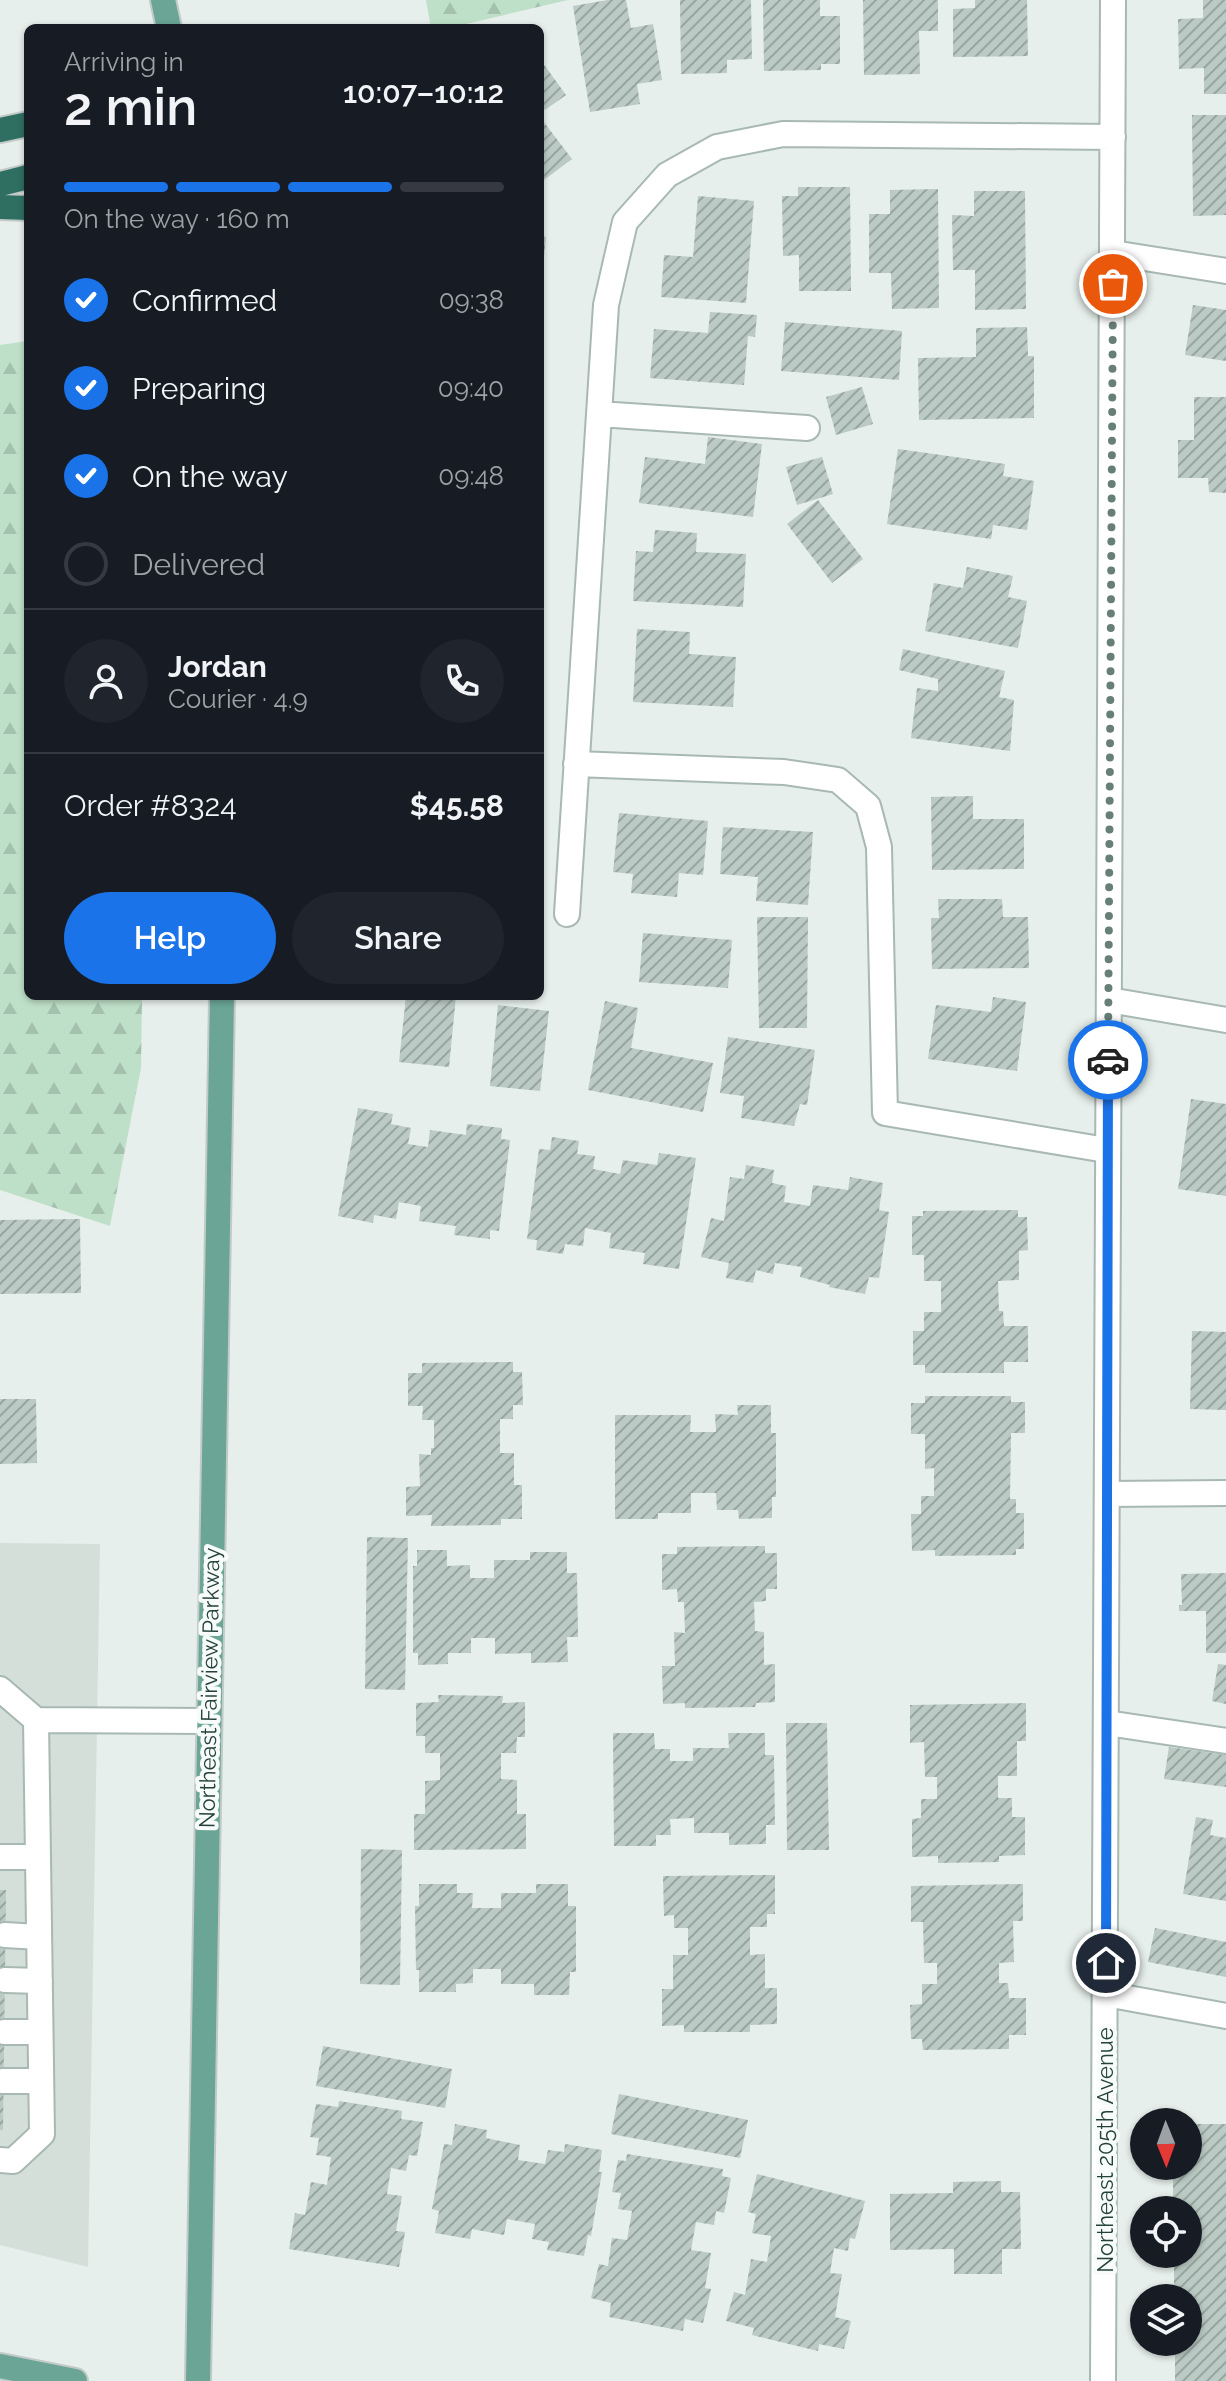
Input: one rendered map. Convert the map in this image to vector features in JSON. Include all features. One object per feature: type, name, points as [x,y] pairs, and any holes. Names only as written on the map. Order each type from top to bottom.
[{"type":"highway","points":[[0,130],[24,125]]},
{"type":"highway","points":[[0,184],[24,178]]},
{"type":"highway","points":[[0,207],[24,208]]},
{"type":"main road","points":[[163,0],[168,24]]},
{"type":"main road","name":"Northeast Fairview Parkway","points":[[198,2381],[222,1000]]},
{"type":"main road","points":[[0,2366],[32,2377],[75,2381]]},
{"type":"street","name":"Northeast 205th Avenue","points":[[1103,2381],[1113,0]]},
{"type":"street","points":[[567,914],[606,305],[625,222],[667,175],[717,147],[783,134],[1113,137]]},
{"type":"street","points":[[1113,253],[1226,271]]},
{"type":"street","points":[[599,414],[807,428]]},
{"type":"street","points":[[576,764],[784,772],[838,780],[868,806],[879,847],[885,1113],[1106,1150]]},
{"type":"street","points":[[1109,1000],[1226,1020]]},
{"type":"street","points":[[1107,1494],[1226,1493]]},
{"type":"street","points":[[0,1689],[36,1720],[209,1721]]},
{"type":"street","points":[[0,2160],[13,2161],[42,2134],[36,1720]]},
{"type":"street","points":[[1107,1723],[1226,1741]]},
{"type":"street","points":[[0,1857],[38,1857]]},
{"type":"street","points":[[5,1935],[39,1937]]},
{"type":"street","points":[[5,1980],[40,1981]]},
{"type":"street","points":[[1106,1994],[1226,2016]]},
{"type":"street","points":[[4,2032],[40,2032]]},
{"type":"street","points":[[3,2081],[41,2081]]},
{"type":"shaded area","points":[[0,1543],[100,1544],[88,2267],[0,2245]]},
{"type":"green space","points":[[426,0],[568,0],[466,24],[430,24]]},
{"type":"green space","points":[[24,342],[24,1000],[142,1000],[141,1068],[110,1226],[0,1190],[0,345]]},
{"type":"building","points":[[626,0],[631,28],[653,24],[662,80],[637,84],[640,104],[590,112],[573,6]]},
{"type":"building","points":[[680,0],[751,0],[752,59],[727,60],[727,73],[681,74]]},
{"type":"building","points":[[763,0],[820,0],[820,16],[840,16],[840,64],[821,64],[821,70],[764,71]]},
{"type":"building","points":[[863,0],[938,0],[938,31],[919,31],[920,74],[864,75]]},
{"type":"building","points":[[975,0],[1027,0],[1028,56],[953,57],[953,9],[975,8]]},
{"type":"building","points":[[1203,0],[1226,0],[1226,94],[1204,94],[1204,68],[1179,69],[1178,19],[1203,18]]},
{"type":"building","points":[[544,65],[566,95],[544,109]]},
{"type":"building","points":[[1192,115],[1226,115],[1226,215],[1193,216]]},
{"type":"building","points":[[544,122],[572,159],[544,180]]},
{"type":"building","points":[[798,187],[850,187],[851,291],[799,291],[799,255],[783,256],[782,196],[798,196]]},
{"type":"building","points":[[938,189],[939,308],[892,309],[891,273],[869,273],[869,214],[890,214],[890,190]]},
{"type":"building","points":[[974,191],[1025,191],[1026,309],[975,310],[975,270],[953,270],[952,215],[974,216]]},
{"type":"building","points":[[698,196],[754,201],[746,303],[661,297],[664,255],[693,257]]},
{"type":"building","points":[[1193,305],[1226,310],[1226,361],[1185,355]]},
{"type":"building","points":[[710,312],[757,315],[755,337],[748,336],[744,385],[650,378],[654,329],[708,333]]},
{"type":"building","points":[[785,322],[902,331],[899,380],[781,371]]},
{"type":"building","points":[[1027,327],[1028,356],[1034,356],[1034,418],[919,420],[918,358],[976,357],[976,328]]},
{"type":"building","points":[[862,387],[873,424],[836,435],[826,397]]},
{"type":"building","points":[[1194,397],[1226,397],[1226,493],[1209,492],[1208,478],[1178,478],[1178,440],[1194,440]]},
{"type":"building","points":[[708,437],[762,444],[753,517],[639,503],[645,457],[705,464]]},
{"type":"building","points":[[898,449],[1005,464],[1003,476],[1034,481],[1027,530],[993,525],[991,539],[887,524]]},
{"type":"building","points":[[822,457],[833,494],[797,505],[786,467]]},
{"type":"building","points":[[818,500],[863,559],[832,583],[787,524]]},
{"type":"building","points":[[655,530],[697,533],[696,552],[746,554],[743,607],[633,601],[636,551],[653,552]]},
{"type":"building","points":[[967,567],[1013,576],[1008,597],[1027,601],[1018,648],[925,631],[934,583],[963,588]]},
{"type":"building","points":[[637,629],[690,632],[689,654],[736,657],[733,707],[633,702]]},
{"type":"building","points":[[903,649],[1005,671],[999,697],[1014,700],[1010,751],[911,738],[917,688],[938,691],[938,679],[899,670]]},
{"type":"building","points":[[973,796],[973,819],[1024,819],[1024,869],[932,870],[931,797]]},
{"type":"building","points":[[619,813],[708,821],[703,875],[679,873],[677,897],[631,893],[633,874],[613,872]]},
{"type":"building","points":[[723,827],[813,832],[808,905],[756,901],[758,877],[720,874]]},
{"type":"building","points":[[938,899],[1002,899],[1003,917],[1028,917],[1029,968],[932,969],[931,918],[939,918]]},
{"type":"building","points":[[757,917],[808,917],[807,1028],[759,1028]]},
{"type":"building","points":[[643,933],[732,940],[728,988],[639,982]]},
{"type":"building","points":[[993,997],[1026,1002],[1017,1071],[928,1059],[936,1005],[991,1012]]},
{"type":"building","points":[[406,1000],[456,1000],[449,1067],[399,1062]]},
{"type":"building","points":[[605,1001],[638,1008],[631,1048],[713,1063],[703,1112],[588,1090]]},
{"type":"building","points":[[498,1005],[549,1011],[540,1091],[490,1086]]},
{"type":"building","points":[[728,1037],[815,1050],[807,1105],[800,1104],[794,1126],[741,1118],[744,1096],[720,1093]]},
{"type":"building","points":[[1191,1099],[1226,1104],[1226,1196],[1178,1189]]},
{"type":"building","points":[[358,1108],[393,1114],[391,1124],[411,1128],[408,1144],[428,1147],[430,1130],[466,1135],[467,1124],[502,1128],[501,1139],[510,1140],[499,1231],[490,1230],[490,1239],[454,1235],[456,1226],[419,1221],[421,1206],[399,1202],[396,1219],[374,1215],[373,1223],[338,1216]]},
{"type":"building","points":[[552,1137],[579,1141],[577,1154],[595,1156],[593,1169],[620,1174],[623,1160],[657,1165],[659,1153],[696,1158],[679,1269],[643,1264],[645,1253],[609,1248],[611,1233],[585,1228],[583,1246],[565,1244],[563,1254],[536,1250],[537,1240],[527,1239],[539,1149],[550,1150]]},
{"type":"building","points":[[746,1165],[774,1170],[772,1183],[786,1186],[784,1202],[810,1206],[813,1185],[848,1190],[850,1177],[883,1183],[879,1210],[889,1212],[879,1278],[869,1277],[865,1294],[829,1287],[800,1277],[802,1267],[775,1263],[773,1274],[756,1270],[753,1283],[726,1278],[729,1263],[701,1257],[711,1218],[724,1221],[730,1177],[744,1179]]},
{"type":"building","points":[[1018,1210],[1018,1217],[1027,1217],[1028,1250],[1019,1251],[1019,1280],[998,1281],[999,1311],[1003,1311],[1004,1326],[1028,1326],[1028,1362],[1004,1362],[1004,1373],[925,1373],[925,1365],[913,1365],[913,1331],[924,1331],[924,1312],[941,1312],[941,1281],[924,1281],[924,1255],[912,1255],[912,1216],[923,1216],[923,1211]]},
{"type":"building","points":[[80,1219],[81,1293],[0,1294],[0,1220]]},
{"type":"building","points":[[1192,1331],[1226,1332],[1226,1410],[1190,1409]]},
{"type":"building","points":[[513,1362],[513,1372],[522,1372],[523,1405],[513,1405],[513,1419],[500,1419],[500,1453],[514,1453],[514,1485],[522,1485],[522,1519],[501,1519],[501,1525],[431,1526],[432,1515],[406,1516],[406,1487],[420,1486],[419,1454],[431,1455],[431,1448],[434,1448],[434,1420],[422,1420],[423,1406],[408,1406],[408,1373],[422,1373],[422,1363]]},
{"type":"building","points":[[925,1396],[1011,1396],[1011,1402],[1025,1402],[1025,1433],[1011,1433],[1010,1499],[1016,1499],[1016,1513],[1024,1513],[1024,1549],[1016,1549],[1016,1555],[935,1556],[935,1550],[912,1551],[911,1514],[921,1514],[921,1496],[934,1496],[934,1468],[925,1469],[925,1434],[911,1434],[911,1403],[925,1403]]},
{"type":"building","points":[[0,1399],[36,1399],[37,1463],[0,1464]]},
{"type":"building","points":[[737,1405],[771,1405],[771,1433],[776,1433],[776,1497],[772,1497],[772,1518],[739,1519],[738,1510],[717,1510],[716,1493],[691,1493],[691,1513],[658,1513],[658,1519],[615,1519],[615,1415],[691,1415],[690,1432],[716,1432],[715,1414],[738,1415]]},
{"type":"building","points":[[367,1537],[408,1538],[405,1690],[365,1689]]},
{"type":"building","points":[[765,1546],[765,1553],[777,1553],[777,1589],[766,1589],[766,1601],[754,1602],[755,1631],[764,1632],[764,1665],[775,1664],[775,1702],[756,1703],[755,1707],[685,1708],[685,1703],[663,1704],[662,1666],[675,1666],[674,1632],[685,1633],[684,1602],[678,1602],[677,1589],[662,1590],[662,1554],[677,1554],[677,1547]]},
{"type":"building","points":[[417,1550],[447,1550],[447,1566],[470,1565],[470,1578],[494,1578],[494,1560],[530,1560],[530,1552],[567,1552],[567,1573],[577,1573],[578,1637],[567,1637],[568,1662],[531,1663],[531,1653],[495,1654],[495,1638],[471,1638],[471,1653],[448,1653],[448,1664],[418,1665],[418,1653],[413,1653],[413,1566],[417,1566]]},
{"type":"building","points":[[1226,1573],[1226,1653],[1206,1653],[1206,1611],[1179,1611],[1179,1605],[1182,1605],[1181,1574]]},
{"type":"building","points":[[1218,1664],[1226,1665],[1226,1704],[1212,1701]]},
{"type":"building","points":[[438,1695],[503,1696],[502,1703],[525,1702],[525,1737],[517,1737],[516,1753],[501,1753],[501,1779],[517,1780],[517,1814],[526,1814],[526,1849],[414,1850],[414,1814],[425,1814],[425,1781],[440,1780],[440,1753],[425,1753],[425,1736],[416,1736],[416,1703],[439,1702]]},
{"type":"building","points":[[1026,1703],[1026,1741],[1017,1741],[1017,1776],[998,1776],[998,1798],[1012,1798],[1012,1817],[1025,1817],[1025,1855],[999,1856],[999,1862],[938,1863],[938,1856],[912,1857],[912,1819],[921,1818],[921,1799],[937,1799],[937,1777],[925,1777],[924,1742],[910,1743],[910,1705]]},
{"type":"building","points":[[786,1723],[827,1723],[829,1850],[787,1850]]},
{"type":"building","points":[[613,1733],[654,1733],[655,1749],[670,1749],[670,1761],[693,1761],[693,1748],[729,1748],[728,1733],[765,1733],[765,1755],[774,1755],[775,1825],[766,1825],[766,1844],[729,1845],[729,1833],[694,1833],[694,1818],[670,1819],[671,1835],[656,1835],[656,1846],[614,1846]]},
{"type":"building","points":[[1169,1747],[1226,1755],[1226,1787],[1164,1779]]},
{"type":"building","points":[[1196,1817],[1213,1820],[1210,1835],[1226,1838],[1226,1901],[1183,1894]]},
{"type":"building","points":[[361,1849],[402,1850],[400,1985],[360,1984]]},
{"type":"building","points":[[775,1875],[775,1914],[767,1914],[767,1927],[750,1927],[750,1955],[765,1954],[765,1988],[777,1988],[777,2024],[750,2025],[750,2032],[684,2032],[684,2025],[662,2026],[662,1989],[673,1989],[673,1955],[688,1955],[688,1928],[674,1928],[674,1915],[664,1916],[663,1876]]},
{"type":"building","points":[[419,1884],[457,1884],[457,1893],[473,1893],[472,1908],[501,1908],[501,1893],[536,1893],[536,1884],[568,1884],[568,1906],[576,1906],[576,1972],[570,1972],[569,1995],[534,1995],[534,1984],[501,1984],[501,1969],[473,1969],[473,1983],[456,1984],[456,1992],[419,1992],[415,1906],[419,1906]]},
{"type":"building","points":[[1023,1884],[1023,1921],[1013,1921],[1014,1962],[999,1963],[999,1983],[1008,1983],[1009,1998],[1026,1998],[1026,2035],[1009,2035],[1009,2049],[923,2050],[922,2039],[911,2039],[910,2005],[922,2004],[922,1984],[937,1984],[937,1963],[924,1963],[923,1922],[911,1922],[911,1886]]},
{"type":"building","points":[[0,1890],[6,1890],[3,2130],[0,2130]]},
{"type":"building","points":[[1155,1928],[1226,1942],[1226,1977],[1148,1962]]},
{"type":"building","points":[[323,2046],[452,2069],[445,2108],[316,2086]]},
{"type":"building","points":[[619,2094],[748,2120],[740,2158],[611,2134]]},
{"type":"building","points":[[339,2101],[402,2111],[401,2119],[423,2122],[417,2156],[409,2155],[406,2171],[391,2168],[387,2194],[402,2196],[396,2231],[405,2232],[399,2267],[289,2249],[295,2213],[305,2215],[311,2182],[327,2185],[331,2157],[316,2155],[319,2138],[310,2137],[316,2104],[338,2107]]},
{"type":"building","points":[[455,2124],[487,2130],[486,2138],[520,2145],[518,2160],[545,2164],[548,2150],[564,2152],[565,2144],[602,2150],[599,2172],[602,2172],[591,2236],[588,2235],[584,2256],[547,2250],[549,2242],[532,2239],[535,2224],[507,2219],[504,2235],[472,2229],[470,2239],[435,2233],[439,2211],[432,2209],[444,2144],[452,2145]]},
{"type":"building","points":[[1202,2124],[1226,2124],[1226,2381],[1175,2381],[1175,2356],[1202,2356],[1202,2284],[1174,2284],[1174,2268],[1202,2268],[1202,2196],[1173,2196],[1173,2180],[1202,2180]]},
{"type":"building","points":[[627,2154],[723,2169],[722,2176],[731,2178],[724,2213],[716,2211],[714,2225],[696,2222],[691,2250],[711,2253],[705,2288],[711,2289],[703,2323],[685,2319],[683,2331],[609,2317],[611,2303],[591,2298],[599,2264],[608,2266],[612,2238],[627,2240],[632,2211],[618,2209],[621,2193],[612,2192],[618,2160],[626,2161]]},
{"type":"building","points":[[757,2174],[865,2201],[855,2239],[850,2238],[848,2251],[834,2248],[830,2273],[842,2274],[835,2317],[851,2321],[844,2349],[819,2344],[818,2351],[752,2335],[754,2328],[726,2321],[734,2292],[745,2295],[751,2259],[767,2262],[771,2236],[752,2233],[756,2214],[748,2212]]},
{"type":"building","points":[[1001,2181],[1001,2192],[1020,2192],[1021,2249],[1002,2249],[1002,2274],[954,2274],[954,2249],[890,2250],[890,2194],[953,2193],[953,2182]]},
{"type":"way so far","points":[[1108,1060],[1113,284]]},
{"type":"route","points":[[1106,1963],[1108,1060]]}]
